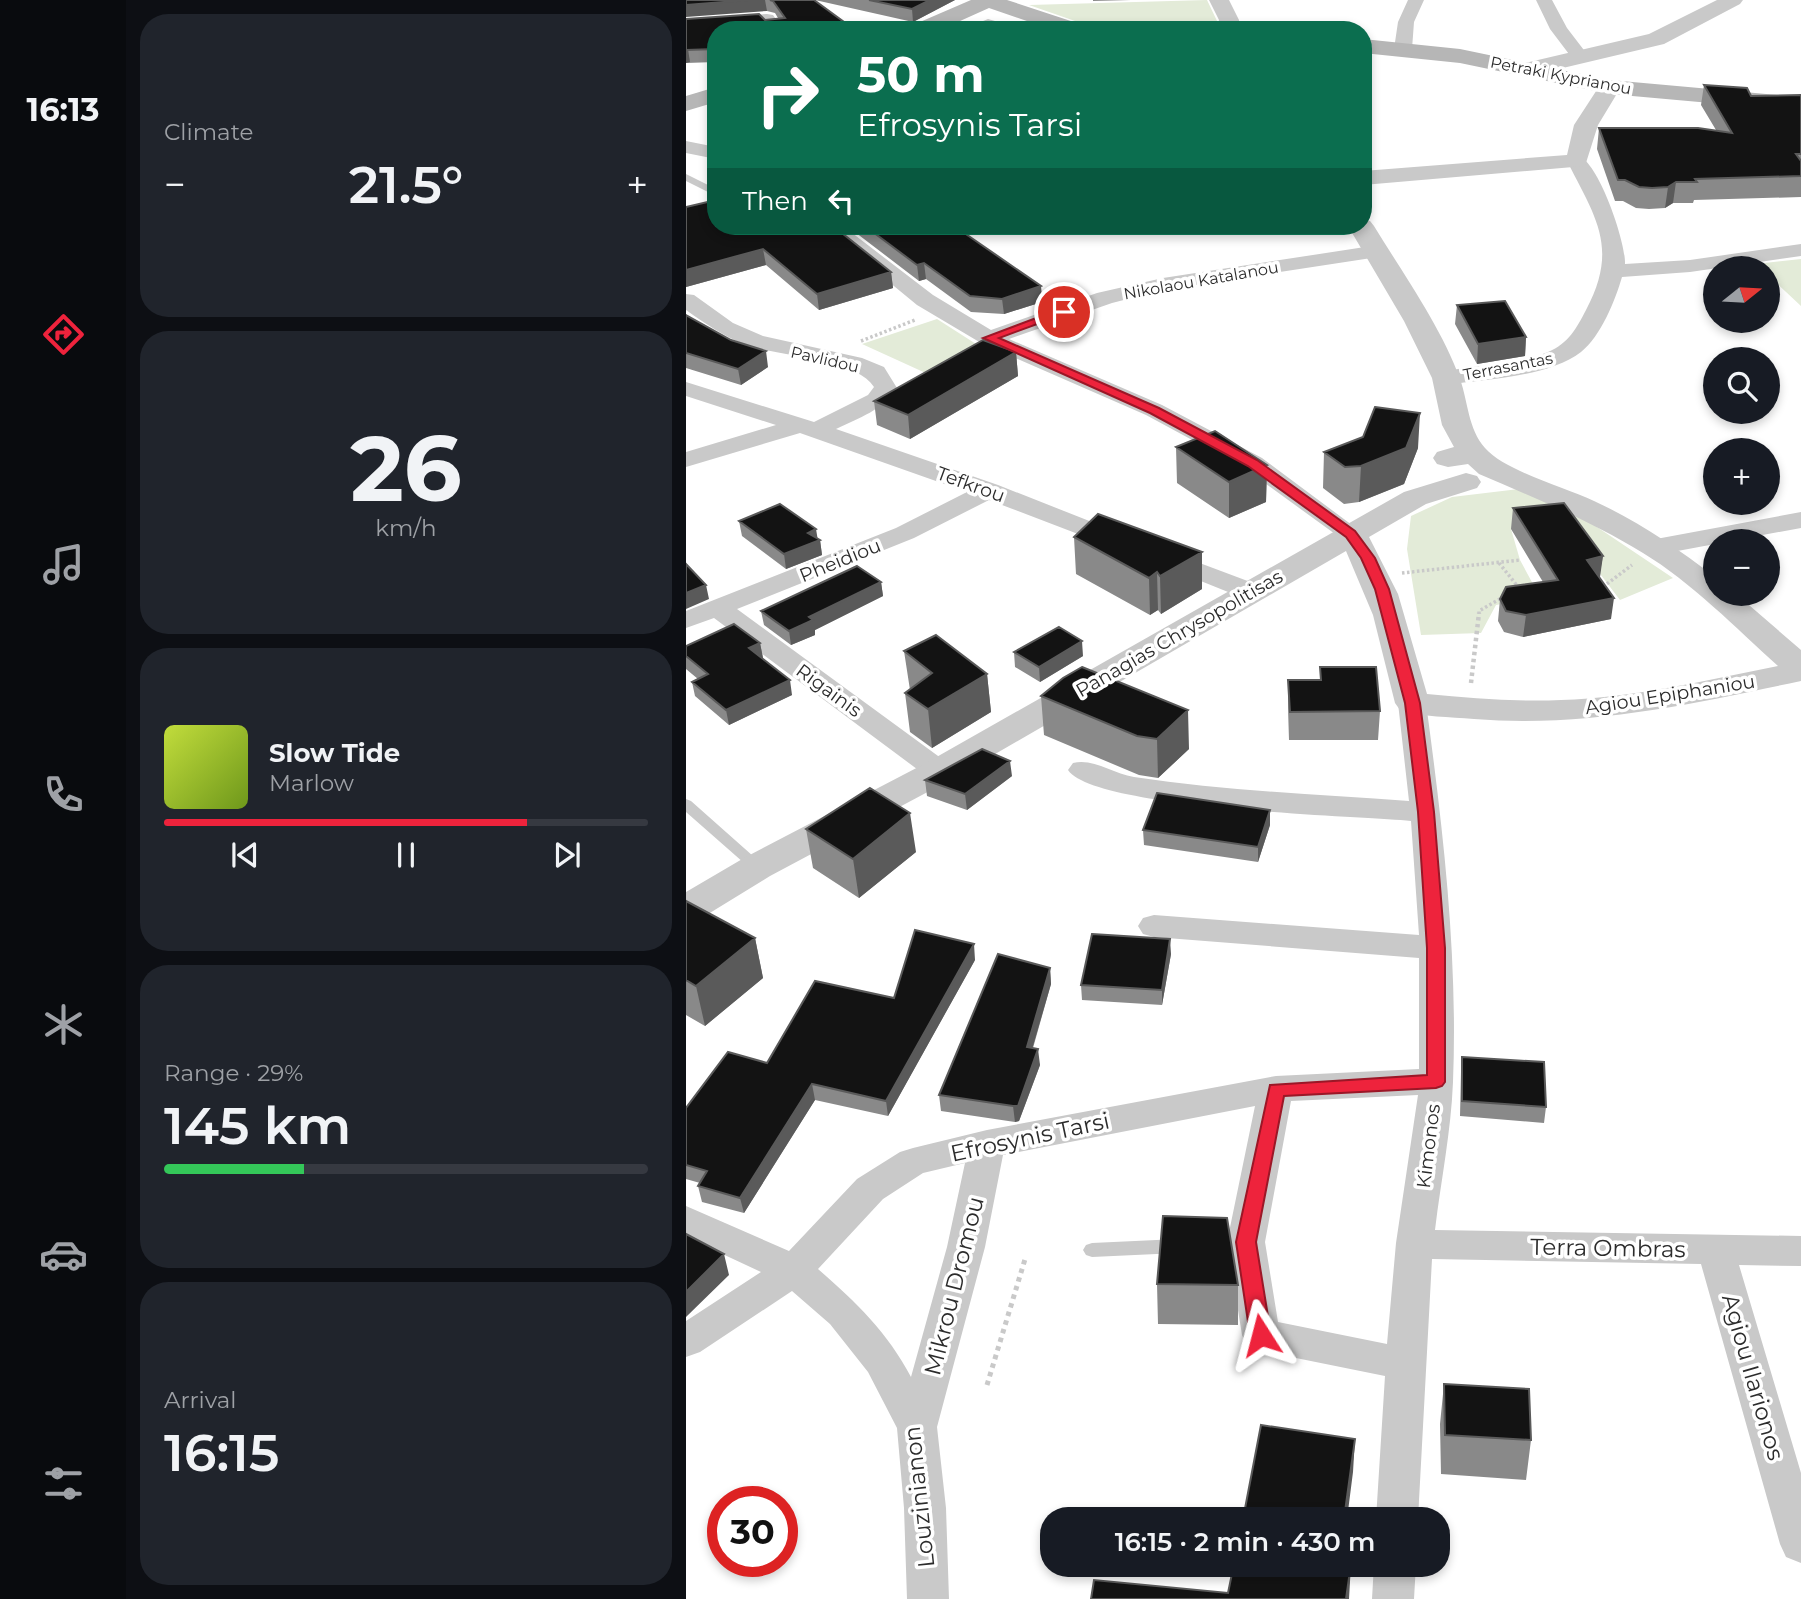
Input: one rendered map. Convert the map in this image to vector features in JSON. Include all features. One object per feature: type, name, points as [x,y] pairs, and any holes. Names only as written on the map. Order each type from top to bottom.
[{"type":"main road","points":[[944,21],[983,6],[1040,21]]},
{"type":"main road","name":"Petraki Kyprianou","points":[[1372,48],[1529,69],[1610,87],[1801,104]]},
{"type":"street","points":[[1219,0],[1229,21]]},
{"type":"street","points":[[1402,50],[1406,22],[1416,0]]},
{"type":"street","points":[[1544,0],[1559,29],[1581,58]]},
{"type":"street","points":[[1529,69],[1656,39],[1733,0]]},
{"type":"street","points":[[740,21],[769,21]]},
{"type":"street","points":[[686,25],[707,23]]},
{"type":"street","points":[[1610,87],[1586,125],[1577,161],[1603,214],[1612,243],[1614,271],[1690,265],[1801,250]]},
{"type":"street","points":[[686,146],[707,151]]},
{"type":"street","points":[[1372,177],[1577,161]]},
{"type":"street","points":[[843,235],[942,310],[989,338],[1154,410],[1253,463],[1351,534]]},
{"type":"street","points":[[1367,235],[1419,321],[1446,377],[1464,466],[1585,508],[1656,547],[1703,584]]},
{"type":"street","name":"Nikolaou Katalanou","points":[[989,338],[1105,298],[1163,284],[1378,251]]},
{"type":"street","name":"Terrasantas","points":[[1446,377],[1535,363],[1576,347],[1614,271]]},
{"type":"street","name":"Pavlidou","points":[[686,300],[725,328],[757,341],[853,363],[876,372],[886,388],[876,400],[810,427]]},
{"type":"street","name":"Tefkrou","points":[[686,389],[810,427],[989,491],[1252,592]]},
{"type":"street","points":[[686,460],[810,427]]},
{"type":"street","name":"Panagias Chrysopolitisas","points":[[686,910],[757,867],[940,771],[1415,498],[1464,466]]},
{"type":"street","name":"Pheidiou","points":[[686,620],[905,533],[989,491]]},
{"type":"street","points":[[1656,547],[1801,520]]},
{"type":"street","name":"Kimonos","points":[[1351,534],[1368,558],[1383,594],[1412,703],[1426,812],[1436,948],[1436,1082],[1415,1244],[1398,1507]]},
{"type":"street","points":[[1730,606],[1801,669]]},
{"type":"street","name":"Rigainis","points":[[719,608],[940,771]]},
{"type":"street","name":"Agiou Epiphaniou","points":[[1412,703],[1468,709],[1544,711],[1616,706],[1801,669]]},
{"type":"street","points":[[1083,771],[1123,785],[1182,794],[1426,812]]},
{"type":"street","points":[[1154,926],[1436,948]]},
{"type":"street","name":"Efrosynis Tarsi","points":[[686,1341],[794,1270],[870,1189],[914,1163],[987,1143],[1276,1089],[1436,1082]]},
{"type":"street","points":[[1276,1089],[1239,1243],[1261,1335],[1405,1364]]},
{"type":"street","name":"Mikrou Dromou","points":[[917,1427],[967,1247],[987,1143]]},
{"type":"street","name":"Louzinianon","points":[[686,1221],[794,1270],[843,1312],[882,1360],[917,1427],[925,1508],[928,1599]]},
{"type":"street","name":"Terra Ombras","points":[[1415,1244],[1801,1251]]},
{"type":"street","name":"Agiou Ilarionos","points":[[1716,1250],[1801,1545]]},
{"type":"street","points":[[1393,1599],[1394,1577]]},
{"type":"lane","points":[[971,21],[983,6]]},
{"type":"lane","points":[[686,177],[707,188]]},
{"type":"lane","points":[[686,804],[757,867]]},
{"type":"lane","points":[[1092,1250],[1194,1245]]},
{"type":"path","points":[[821,357],[942,310]]},
{"type":"path","points":[[1594,594],[1656,547]]},
{"type":"path","points":[[1404,573],[1520,560]]},
{"type":"path","points":[[1499,563],[1519,588]]},
{"type":"path","points":[[1468,709],[1479,611],[1519,588],[1530,590]]},
{"type":"path","points":[[987,1385],[1026,1256]]},
{"type":"green space","points":[[1207,0],[1217,21],[1075,21],[1029,5]]},
{"type":"green space","points":[[1801,259],[1801,306],[1780,286],[1780,261]]},
{"type":"green space","points":[[937,319],[987,351],[930,375],[862,344]]},
{"type":"green space","points":[[1519,489],[1585,519],[1673,578],[1620,600],[1562,524],[1511,529],[1520,560],[1540,597],[1496,605],[1481,633],[1421,635],[1407,549],[1411,516],[1452,497]]},
{"type":"building","points":[[686,0],[749,0],[686,5]]},
{"type":"building","points":[[770,0],[814,0],[843,21],[707,21],[707,49],[686,50],[686,19],[759,14],[765,20],[785,18]]},
{"type":"building","points":[[869,0],[930,0],[912,9]]},
{"type":"building","points":[[1704,85],[1747,88],[1751,96],[1801,95],[1801,154],[1796,154],[1801,161],[1801,176],[1695,179],[1697,182],[1676,182],[1668,187],[1652,188],[1618,180],[1599,128],[1698,128],[1732,133]]},
{"type":"building","points":[[707,202],[707,235],[844,235],[891,272],[817,294],[763,249],[686,270],[686,207]]},
{"type":"building","points":[[877,235],[967,235],[1041,286],[1002,299],[970,296],[924,263],[917,265]]},
{"type":"building","points":[[1505,301],[1526,337],[1478,344],[1457,305]]},
{"type":"building","points":[[686,315],[731,340],[766,351],[738,369],[686,353]]},
{"type":"building","points":[[983,340],[1016,352],[908,415],[874,401]]},
{"type":"building","points":[[1375,407],[1420,413],[1406,448],[1361,466],[1345,467],[1324,452],[1363,437]]},
{"type":"building","points":[[1215,431],[1267,465],[1229,482],[1176,447]]},
{"type":"building","points":[[1564,503],[1603,556],[1587,560],[1614,598],[1526,615],[1506,611],[1500,599],[1506,587],[1558,580],[1513,508]]},
{"type":"building","points":[[780,504],[816,529],[808,533],[820,540],[784,554],[739,521]]},
{"type":"building","points":[[1098,514],[1202,552],[1160,576],[1157,572],[1149,578],[1074,537]]},
{"type":"building","points":[[686,564],[706,585],[686,593]]},
{"type":"building","points":[[857,566],[881,582],[809,617],[813,620],[789,631],[761,611]]},
{"type":"building","points":[[734,624],[760,643],[749,648],[790,680],[726,710],[692,682],[708,674],[686,656],[686,646]]},
{"type":"building","points":[[1059,627],[1082,641],[1039,667],[1014,652]]},
{"type":"building","points":[[936,635],[987,674],[928,709],[905,693],[932,673],[904,651]]},
{"type":"building","points":[[1082,667],[1188,710],[1157,739],[1137,736],[1041,696]]},
{"type":"building","points":[[1320,667],[1376,667],[1380,711],[1290,712],[1288,680],[1321,680]]},
{"type":"building","points":[[982,749],[1010,761],[965,794],[925,780]]},
{"type":"building","points":[[870,788],[910,813],[853,859],[806,829]]},
{"type":"building","points":[[1157,793],[1270,810],[1258,847],[1143,830]]},
{"type":"building","points":[[686,901],[755,938],[696,986],[686,980]]},
{"type":"building","points":[[915,930],[974,944],[886,1101],[812,1084],[740,1198],[698,1186],[707,1171],[686,1165],[686,1108],[728,1052],[767,1063],[815,981],[894,998]]},
{"type":"building","points":[[1092,934],[1170,939],[1162,990],[1081,985]]},
{"type":"building","points":[[998,954],[1050,968],[1027,1047],[1038,1049],[1018,1106],[939,1095]]},
{"type":"building","points":[[1462,1057],[1544,1062],[1546,1107],[1462,1101]]},
{"type":"building","points":[[1163,1216],[1227,1218],[1238,1285],[1157,1284]]},
{"type":"building","points":[[686,1234],[724,1254],[686,1292]]},
{"type":"building","points":[[1444,1384],[1529,1389],[1531,1440],[1445,1435]]},
{"type":"building","points":[[1261,1425],[1355,1439],[1346,1507],[1245,1507]]},
{"type":"building","points":[[1231,1577],[1349,1577],[1346,1599],[1091,1599],[1094,1580],[1228,1593]]},
{"type":"route","points":[[1064,312],[989,338],[1154,410],[1253,463],[1351,534],[1368,558],[1382,589],[1412,703],[1426,812],[1436,948],[1436,1082],[1276,1089],[1246,1242],[1261,1335]]}]
